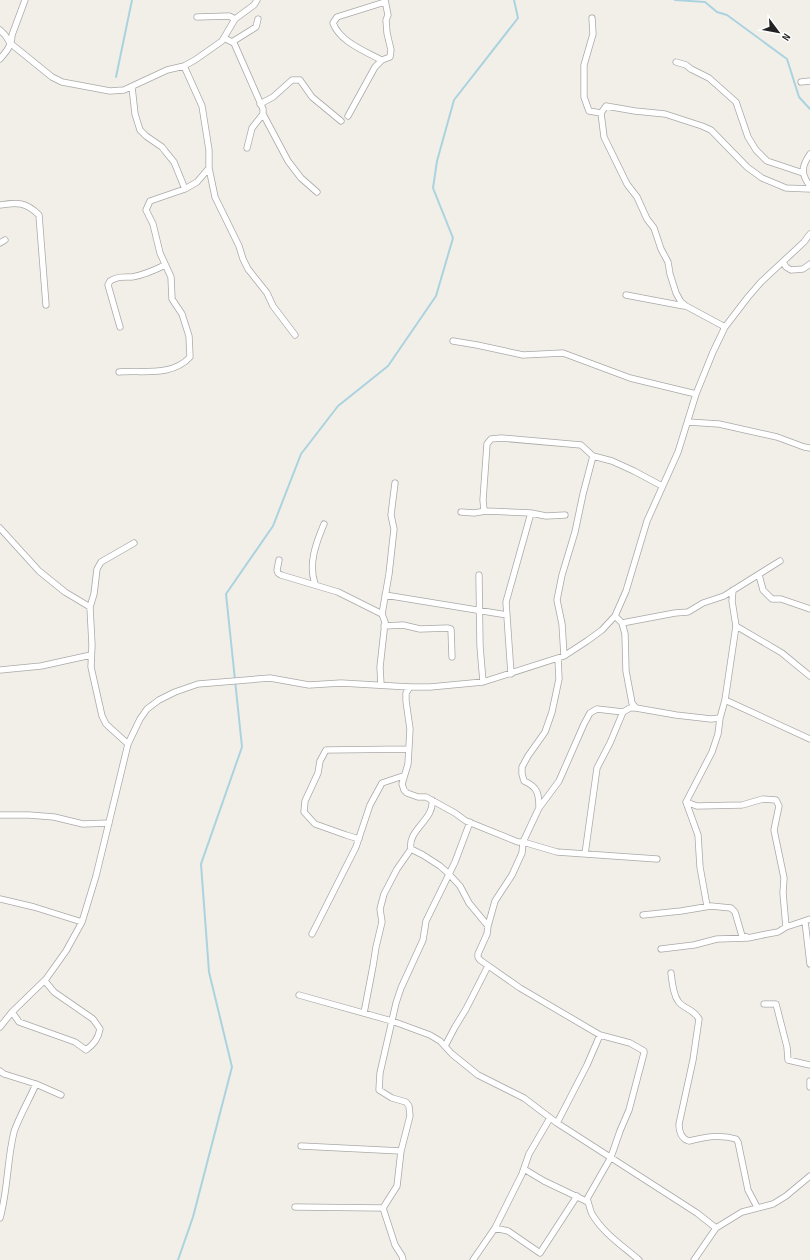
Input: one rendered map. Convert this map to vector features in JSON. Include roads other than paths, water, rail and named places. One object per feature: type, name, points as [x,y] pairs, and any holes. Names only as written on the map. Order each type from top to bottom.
[{"type":"street","points":[[0,58],[8,51],[12,40],[12,35],[25,0]]},
{"type":"street","points":[[0,30],[10,43],[52,77],[62,82],[110,91],[124,90],[167,70],[184,66],[216,45],[224,38],[235,19],[254,5],[257,0]]},
{"type":"street","points":[[348,116],[375,67],[381,60],[390,56],[391,50],[386,20],[388,15],[385,1],[338,17],[333,23],[340,34],[350,42],[381,60]]},
{"type":"street","points":[[197,17],[229,16],[235,19]]},
{"type":"street","points":[[592,18],[592,34],[584,65],[584,97],[589,111],[601,113]]},
{"type":"street","points":[[232,42],[256,27],[258,19]]},
{"type":"street","points":[[224,38],[232,42],[263,110],[263,114],[288,161],[301,178],[317,192]]},
{"type":"street","points":[[676,62],[686,65],[691,70],[709,78],[736,102],[748,137],[756,150],[767,161],[803,173]]},
{"type":"street","points":[[184,66],[202,106],[209,150],[209,168],[215,197],[239,246],[248,269],[267,293],[273,306],[295,335]]},
{"type":"street","points":[[260,104],[273,97],[292,80],[300,80],[312,98],[341,121]]},
{"type":"street","points":[[801,82],[810,80]]},
{"type":"street","points":[[132,86],[135,114],[140,130],[162,147],[174,162],[185,189]]},
{"type":"street","points":[[725,327],[681,302],[676,293],[668,262],[661,249],[654,228],[647,219],[604,137],[601,113],[606,106],[665,114],[702,126],[711,130],[747,167],[762,178],[786,188],[810,188]]},
{"type":"street","points":[[247,148],[252,128],[263,114]]},
{"type":"street","points":[[810,154],[804,165],[803,173],[804,178],[810,188]]},
{"type":"street","points":[[119,372],[160,372],[185,363],[190,357],[189,336],[182,314],[172,299],[171,277],[160,253],[153,224],[146,210],[150,201],[185,189],[197,182],[209,168]]},
{"type":"street","points":[[0,205],[21,203],[33,209],[39,215],[46,305]]},
{"type":"street","points":[[0,1027],[12,1012],[44,981],[66,951],[82,922],[96,876],[128,744],[140,719],[147,709],[160,700],[175,692],[198,684],[270,678],[309,685],[341,683],[410,687],[430,687],[483,682],[561,657],[597,634],[615,616],[626,591],[646,521],[678,452],[696,394],[725,327],[757,287],[804,242],[810,234]]},
{"type":"street","points":[[783,262],[786,267],[791,270],[803,269],[810,264]]},
{"type":"street","points":[[120,327],[108,285],[110,280],[147,273],[165,265]]},
{"type":"street","points":[[626,295],[686,306]]},
{"type":"street","points":[[453,341],[523,355],[563,353],[630,378],[696,394]]},
{"type":"street","points":[[688,422],[719,424],[777,437],[804,448],[810,448]]},
{"type":"street","points":[[486,511],[484,510],[483,500],[487,444],[491,439],[501,438],[581,444],[593,456],[612,461],[662,486]]},
{"type":"street","points":[[539,808],[539,795],[532,784],[524,781],[522,767],[545,732],[552,712],[559,679],[561,657],[562,624],[557,600],[562,575],[575,532],[593,456]]},
{"type":"street","points":[[380,685],[380,667],[385,622],[382,614],[389,574],[394,529],[391,515],[395,483]]},
{"type":"street","points":[[461,512],[474,513],[486,511],[531,513],[546,516],[565,516]]},
{"type":"street","points":[[511,674],[506,602],[531,513]]},
{"type":"street","points":[[315,584],[312,570],[316,544],[324,524]]},
{"type":"street","points":[[0,528],[39,571],[66,592],[90,607]]},
{"type":"street","points":[[128,744],[106,724],[102,716],[91,667],[92,645],[90,607],[94,594],[97,569],[101,562],[134,543]]},
{"type":"street","points":[[279,560],[277,570],[278,573],[338,592],[382,614]]},
{"type":"street","points":[[622,623],[688,612],[704,603],[724,596],[780,561]]},
{"type":"street","points":[[479,575],[480,646],[483,682]]},
{"type":"street","points":[[759,575],[764,590],[772,598],[781,599],[810,608]]},
{"type":"street","points":[[707,906],[700,867],[698,835],[686,802],[712,752],[718,734],[720,718],[725,700],[736,626],[732,601],[732,590]]},
{"type":"street","points":[[385,595],[507,615]]},
{"type":"street","points":[[615,616],[622,623],[625,634],[626,671],[632,703],[636,708]]},
{"type":"street","points":[[384,626],[403,625],[420,629],[451,629],[452,658]]},
{"type":"street","points":[[736,626],[782,653],[810,676]]},
{"type":"street","points":[[0,670],[41,666],[91,655]]},
{"type":"street","points":[[410,687],[406,693],[410,728],[408,764],[403,776],[402,784],[407,793],[426,797],[470,822],[518,842],[523,842],[557,852],[657,859]]},
{"type":"street","points":[[725,700],[810,739]]},
{"type":"street","points":[[640,1260],[617,1242],[598,1223],[591,1212],[587,1199],[611,1157],[630,1107],[644,1053],[642,1049],[630,1043],[600,1035],[520,988],[488,966],[478,957],[487,934],[495,901],[512,875],[522,853],[523,842],[539,808],[559,781],[584,724],[590,714],[596,709],[623,712],[630,708],[636,708],[676,715],[711,719],[720,718]]},
{"type":"street","points":[[584,854],[597,768],[623,712]]},
{"type":"street","points":[[359,839],[315,824],[304,812],[305,801],[318,773],[320,761],[326,750],[409,749]]},
{"type":"street","points":[[312,934],[356,847],[370,805],[382,783],[403,776]]},
{"type":"street","points":[[686,802],[697,806],[742,805],[763,799],[776,800],[779,806],[774,830],[784,878],[783,893],[786,927]]},
{"type":"street","points":[[364,1013],[374,966],[376,946],[382,922],[380,908],[384,894],[397,869],[411,849],[410,846],[415,834],[432,808],[432,800]]},
{"type":"street","points":[[0,815],[29,815],[83,824],[109,823]]},
{"type":"street","points":[[383,1208],[397,1186],[401,1151],[410,1116],[409,1106],[406,1102],[392,1098],[380,1092],[378,1088],[380,1072],[401,988],[423,940],[426,921],[455,862],[470,822]]},
{"type":"street","points":[[411,849],[440,866],[449,874],[460,886],[469,903],[488,926]]},
{"type":"street","points":[[0,899],[34,907],[82,922]]},
{"type":"street","points":[[643,915],[681,911],[707,906],[731,908],[735,912],[742,936],[748,938]]},
{"type":"street","points":[[662,949],[694,945],[717,939],[748,938],[778,932],[786,927],[807,920],[810,964]]},
{"type":"street","points":[[446,1046],[488,966]]},
{"type":"street","points":[[671,973],[678,1001],[696,1013],[699,1019],[693,1060],[679,1124],[680,1132],[687,1140],[713,1136],[725,1136],[736,1139],[738,1142],[748,1190],[757,1207]]},
{"type":"street","points":[[12,1012],[19,1022],[74,1042],[86,1050],[92,1046],[98,1038],[100,1029],[93,1019],[54,992],[44,981]]},
{"type":"street","points":[[299,995],[392,1021],[430,1035],[446,1046],[452,1054],[478,1075],[524,1098],[557,1123],[697,1213],[716,1228]]},
{"type":"street","points":[[764,1004],[776,1004],[787,1047],[788,1060],[810,1065]]},
{"type":"street","points":[[557,1123],[588,1065],[600,1035]]},
{"type":"street","points":[[0,1071],[4,1074],[36,1084],[61,1095]]},
{"type":"street","points":[[810,1081],[810,1087]]},
{"type":"street","points":[[0,1218],[4,1205],[14,1131],[36,1084]]},
{"type":"street","points":[[473,1260],[494,1228],[524,1169],[529,1154],[550,1118]]},
{"type":"street","points":[[301,1146],[401,1151]]},
{"type":"street","points":[[524,1169],[544,1181],[588,1202]]},
{"type":"street","points":[[694,1260],[716,1228],[742,1212],[773,1204],[786,1196],[810,1176]]},
{"type":"street","points":[[494,1228],[508,1231],[540,1253],[576,1196]]},
{"type":"street","points":[[295,1207],[383,1208]]},
{"type":"street","points":[[383,1208],[403,1260]]},
{"type":"waterway","points":[[116,77],[132,0]]},
{"type":"waterway","points":[[178,1260],[193,1217],[232,1067],[209,972],[201,864],[242,747],[226,594],[273,526],[301,454],[338,406],[388,366],[436,296],[453,238],[433,188],[437,161],[454,100],[518,18],[514,0]]},
{"type":"waterway","points":[[675,0],[705,2],[717,12],[727,15],[787,59],[799,97],[810,109]]}]
